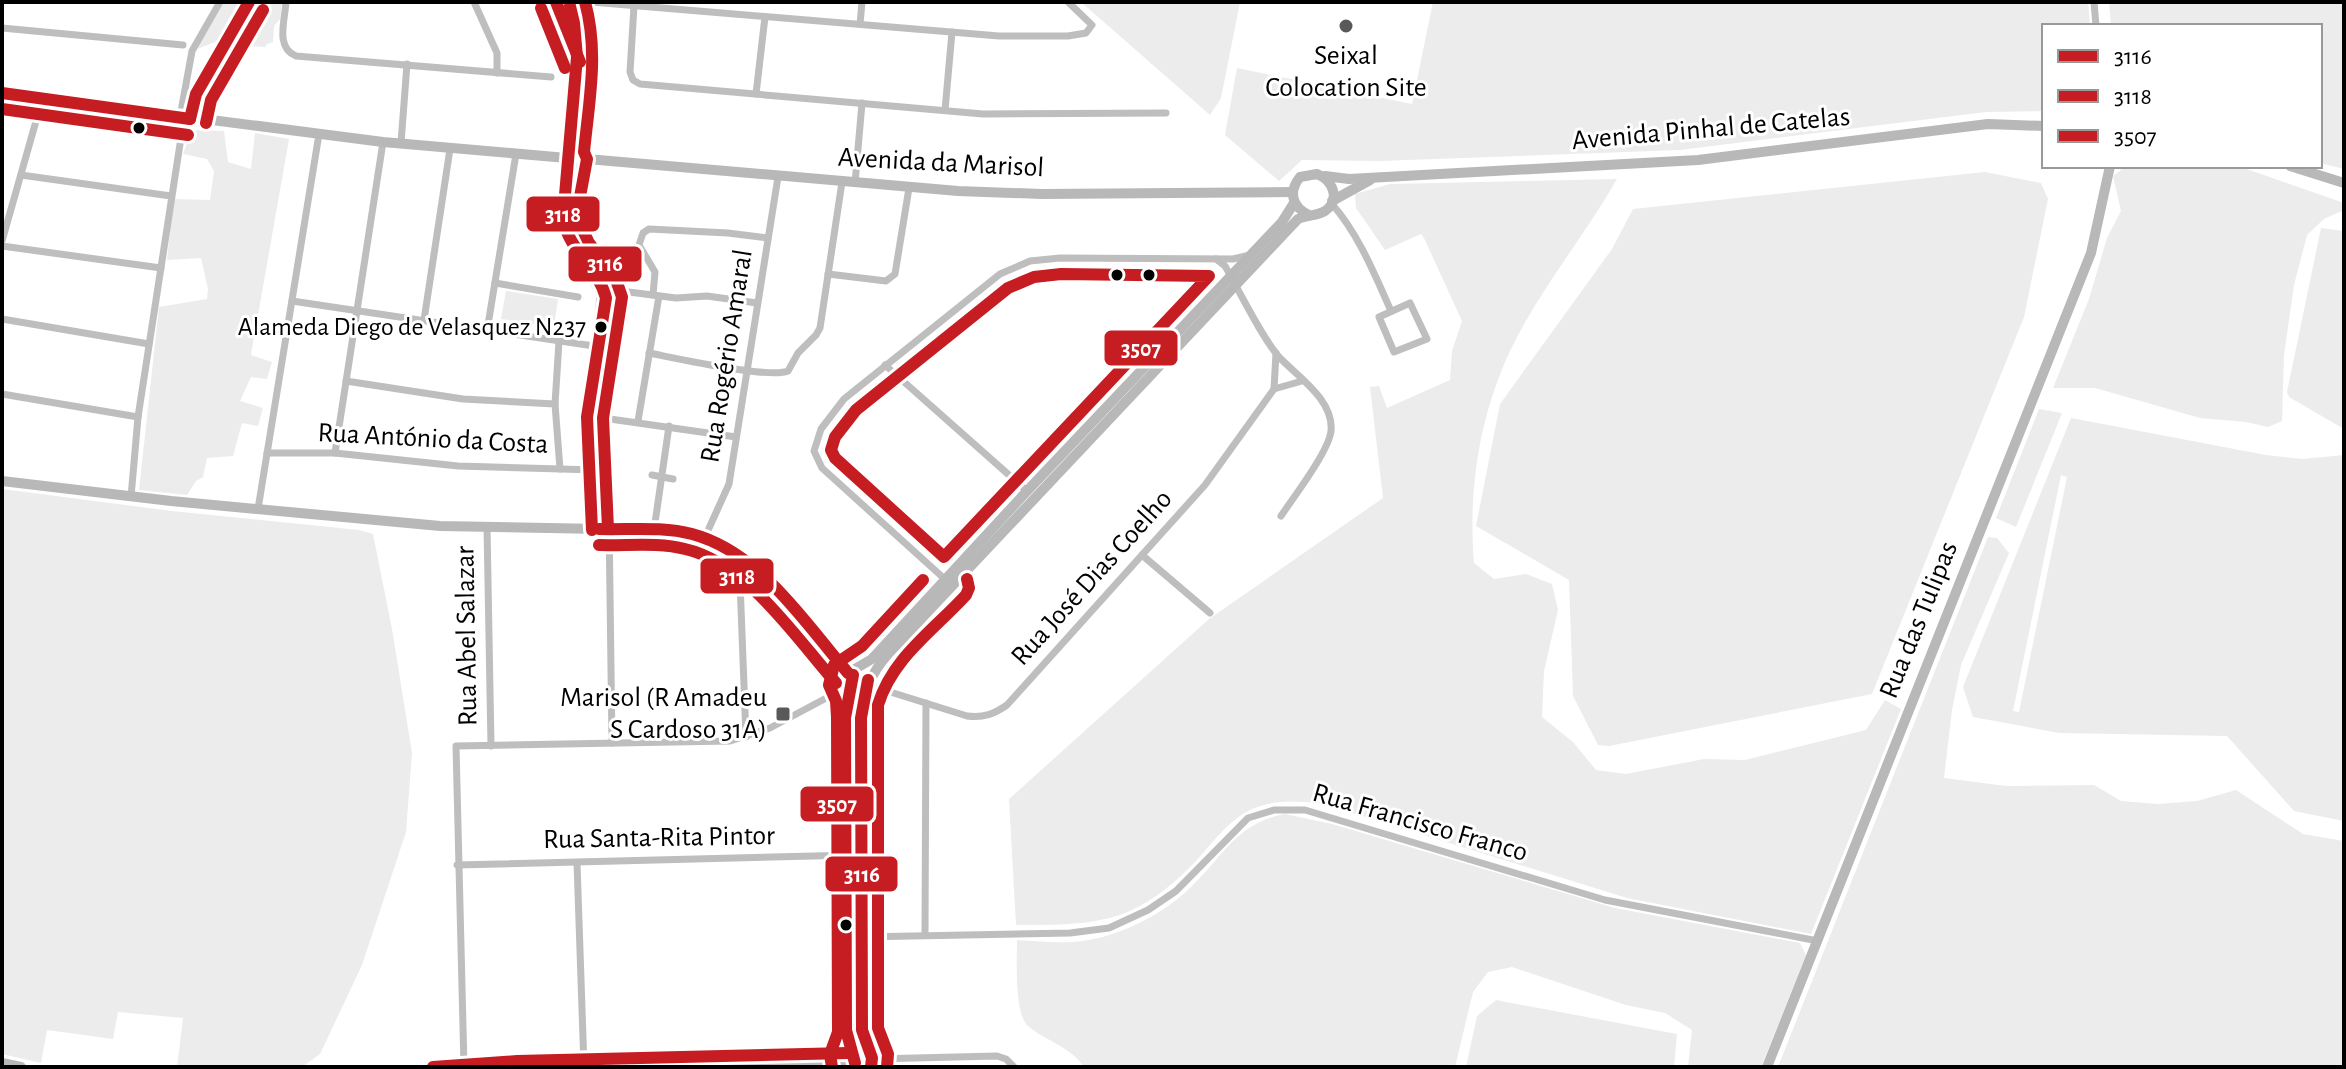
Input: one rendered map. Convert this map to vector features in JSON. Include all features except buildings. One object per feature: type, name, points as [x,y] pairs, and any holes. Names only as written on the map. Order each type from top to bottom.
[{"type":"street","points":[[131,497],[138,417],[193,50],[220,2]]},
{"type":"street","points":[[185,118],[249,2]]},
{"type":"street","points":[[286,2],[284,46],[292,55],[551,77]]},
{"type":"street","points":[[474,2],[497,53],[497,73]]},
{"type":"street","points":[[556,2],[581,64],[578,158],[581,226],[616,277],[621,291],[603,418],[603,529],[612,743]]},
{"type":"street","points":[[603,529],[593,410],[600,294],[573,251],[569,236],[594,40],[588,2],[634,6],[653,4],[765,17],[999,36],[1086,33],[1092,25],[1068,2]]},
{"type":"street","points":[[860,24],[862,2]]},
{"type":"street","points":[[2094,2],[2096,24]]},
{"type":"street","points":[[634,6],[630,68],[633,80],[640,84],[1006,115],[1166,113]]},
{"type":"street","points":[[756,94],[765,17]]},
{"type":"street","points":[[2,28],[183,45]]},
{"type":"street","points":[[945,110],[952,32]]},
{"type":"street","points":[[401,143],[407,64]]},
{"type":"street","name":"Avenida da Marisol","points":[[2,93],[383,142],[909,188],[1042,194],[1293,198]]},
{"type":"street","points":[[42,100],[2,243],[161,268]]},
{"type":"street","points":[[855,183],[862,103]]},
{"type":"street","name":"Avenida Pinhal de Catelas","points":[[1322,175],[1349,179],[1698,160],[1988,124],[2042,126]]},
{"type":"street","points":[[258,509],[319,134]]},
{"type":"street","points":[[335,453],[383,142]]},
{"type":"street","points":[[424,320],[450,149]]},
{"type":"street","points":[[487,331],[516,154]]},
{"type":"street","points":[[2101,168],[2106,187]]},
{"type":"street","name":"Rua das Tulipas","points":[[1767,1067],[2091,253],[2110,168]]},
{"type":"street","points":[[2296,168],[2344,183]]},
{"type":"street","points":[[858,855],[853,717],[845,680],[852,671],[872,659],[949,582],[1233,281],[1250,255],[1282,222],[1300,177],[1311,173],[1322,175],[1332,186],[1332,202],[1363,249],[1391,311]]},
{"type":"street","points":[[21,175],[171,196]]},
{"type":"street","points":[[459,1066],[456,746],[730,741],[746,737],[848,689],[858,693],[1027,491],[1233,281],[1298,219],[1322,213],[1332,202],[1366,181],[1383,175]]},
{"type":"street","name":"Rua Rogério Amaral","points":[[705,537],[727,492],[778,177]]},
{"type":"street","points":[[649,353],[747,370],[788,371],[798,353],[818,332],[842,182]]},
{"type":"street","points":[[828,274],[886,281],[895,274],[909,188]]},
{"type":"street","points":[[1293,198],[1300,211],[1309,215]]},
{"type":"street","points":[[638,421],[656,296],[655,272],[639,245],[643,233],[649,229],[768,238]]},
{"type":"street","points":[[949,582],[822,468],[814,451],[821,429],[844,399],[1000,274],[1030,261],[1060,258],[1216,259],[1250,255]]},
{"type":"street","points":[[1216,259],[1233,281],[1276,353],[1328,410],[1331,433],[1281,516]]},
{"type":"street","points":[[495,283],[578,297]]},
{"type":"street","points":[[621,291],[656,296],[707,296],[757,303]]},
{"type":"street","points":[[292,301],[614,349]]},
{"type":"street","points":[[1410,303],[1427,339],[1394,352],[1379,317],[1391,311],[1410,303]]},
{"type":"street","points":[[2,319],[149,344]]},
{"type":"street","points":[[559,341],[555,404],[560,469]]},
{"type":"street","points":[[1276,353],[1274,389],[1302,381]]},
{"type":"street","points":[[885,365],[1027,491]]},
{"type":"street","points":[[346,381],[463,399],[555,404]]},
{"type":"street","name":"Rua José Dias Coelho","points":[[867,685],[980,718],[1007,705],[1205,485],[1274,389]]},
{"type":"street","points":[[2,394],[138,417]]},
{"type":"street","points":[[603,418],[736,437]]},
{"type":"street","points":[[654,530],[669,426]]},
{"type":"street","name":"Rua António da Costa","points":[[267,453],[335,453],[458,466],[596,470]]},
{"type":"street","points":[[652,475],[673,479]]},
{"type":"street","points":[[2,481],[131,497],[440,526],[678,531],[705,537],[739,555],[852,671],[865,672],[867,685],[861,718],[854,1035],[846,1067],[834,1064],[700,1067]]},
{"type":"street","name":"Rua Abel Salazar","points":[[487,527],[491,746]]},
{"type":"street","points":[[739,555],[746,737]]},
{"type":"street","points":[[1142,555],[1210,613]]},
{"type":"street","points":[[925,935],[926,703]]},
{"type":"street","name":"Rua Francisco Franco","points":[[858,937],[1070,933],[1109,928],[1148,910],[1176,891],[1248,818],[1274,810],[1305,810],[1605,900],[1818,941]]},
{"type":"street","name":"Rua Santa-Rita Pintor","points":[[457,865],[858,855]]},
{"type":"street","points":[[577,863],[584,1064]]},
{"type":"street","points":[[858,937],[862,1030],[871,1059]]},
{"type":"street","points":[[433,1067],[584,1064],[849,1051],[860,1046],[871,1059]]},
{"type":"street","points":[[969,1056],[969,1067]]},
{"type":"street","points":[[871,1059],[997,1056],[1014,1067]]},
{"type":"street","points":[[2,1063],[21,1067]]},
{"type":"shaded area","points":[[224,2],[245,2],[223,39],[197,49]]},
{"type":"shaded area","points":[[256,2],[282,2],[280,19],[274,26],[273,42],[265,47],[234,45]]},
{"type":"shaded area","points":[[1081,2],[1240,2],[1221,98],[1210,115]]},
{"type":"shaded area","points":[[1433,2],[2088,2],[2090,24],[2042,24],[2042,111],[1986,112],[1680,150],[1379,161],[1302,160],[1279,181],[1225,135],[1237,68],[1412,104]]},
{"type":"shaded area","points":[[2109,2],[2344,2],[2344,169],[2322,164],[2322,24],[2111,24]]},
{"type":"shaded area","points":[[576,5],[586,15],[588,23],[588,66],[585,66],[569,22],[568,9]]},
{"type":"shaded area","points":[[192,130],[224,131],[228,162],[251,169],[255,133],[289,139],[251,355],[272,362],[267,379],[251,377],[240,401],[263,408],[258,426],[242,423],[233,456],[207,458],[203,477],[196,481],[187,495],[139,490],[159,307],[207,299],[208,289],[201,258],[167,260],[173,199],[210,200],[214,171],[207,159],[183,154]]},
{"type":"shaded area","points":[[2123,168],[2244,168],[2344,203],[2344,210],[2324,219],[2307,235],[2294,285],[2284,355],[2282,421],[2268,427],[2200,418],[2095,388],[2053,388],[2089,299],[2107,238],[2121,211],[2113,176]]},
{"type":"shaded area","points":[[1985,172],[2041,183],[2048,199],[2024,317],[1872,694],[1609,746],[1598,745],[1573,696],[1569,580],[1476,526],[1500,404],[1612,249],[1633,209]]},
{"type":"shaded area","points":[[1617,179],[1535,305],[1500,374],[1478,454],[1473,509],[1474,563],[1494,579],[1526,574],[1552,584],[1558,610],[1544,671],[1542,717],[1573,742],[1596,770],[1626,774],[1704,759],[1745,760],[1866,730],[1885,700],[1901,709],[1811,934],[1627,898],[1324,804],[1297,802],[1270,804],[1243,814],[1172,884],[1130,911],[1089,922],[1016,925],[1009,799],[1209,619],[1383,498],[1370,387],[1379,386],[1387,408],[1450,380],[1452,351],[1462,321],[1425,240],[1421,234],[1385,250],[1356,208],[1355,194],[1390,184]]},
{"type":"shaded area","points":[[575,183],[580,233],[610,276],[618,305],[604,308],[601,290],[575,246],[572,223]]},
{"type":"shaded area","points":[[2321,228],[2344,231],[2344,429],[2289,397],[2287,392]]},
{"type":"shaded area","points":[[506,291],[558,299],[554,327],[501,319]]},
{"type":"shaded area","points":[[602,352],[609,358],[600,416],[603,521],[596,406]]},
{"type":"shaded area","points":[[2039,409],[2062,413],[2016,527],[1996,518]]},
{"type":"shaded area","points":[[2071,418],[2266,455],[2302,459],[2344,455],[2344,821],[2294,811],[2227,736],[2059,733],[1973,717],[1963,687]],"holes":[[[2061,475],[2067,477],[2019,712],[2013,711]]]},
{"type":"shaded area","points":[[2,489],[373,534],[412,753],[406,832],[362,965],[320,1054],[302,1067],[177,1067],[183,1018],[118,1012],[113,1039],[47,1030],[41,1063],[2,1054]]},
{"type":"shaded area","points":[[1988,537],[1997,538],[2009,553],[1961,665],[1944,778],[2006,786],[2094,785],[2121,801],[2158,804],[2197,801],[2236,790],[2303,834],[2344,841],[2344,1067],[1778,1067]]},
{"type":"shaded area","points":[[1285,814],[1332,824],[1615,908],[1800,943],[1806,955],[1761,1067],[1688,1067],[1692,1030],[1665,1013],[1626,1005],[1512,967],[1488,972],[1473,992],[1455,1067],[1084,1067],[1072,1054],[1028,1026],[1018,999],[1017,940],[1089,940],[1136,925],[1178,899],[1242,833],[1254,825]]},
{"type":"shaded area","points":[[1496,1000],[1677,1034],[1674,1067],[1466,1067],[1477,1016]]},
{"type":"transit line","name":"3116","points":[[190,119],[196,94],[249,2]]},
{"type":"transit line","name":"3116","points":[[556,2],[580,62]]},
{"type":"transit line","name":"3116","points":[[585,2],[592,58],[584,152],[587,159],[579,202],[580,224],[589,243],[615,277],[622,297],[603,418],[608,529]]},
{"type":"transit line","name":"3118","points":[[570,6],[577,57],[563,218],[571,240],[597,277],[606,298],[587,417],[592,530]]},
{"type":"transit line","name":"3118","points":[[541,8],[565,68]]},
{"type":"transit line","name":"3118","points":[[206,123],[211,100],[263,10]]},
{"type":"transit line","name":"3116","points":[[2,93],[190,119]]},
{"type":"transit line","name":"3118","points":[[2,109],[188,135]]},
{"type":"transit line","name":"3507","points":[[1061,274],[1209,276],[944,557],[835,458],[831,450],[835,437],[856,410],[1008,288],[1034,277],[1061,274]]},
{"type":"transit line","name":"3116","points":[[599,529],[669,530],[692,534],[739,556],[798,612],[848,673]]},
{"type":"transit line","name":"3118","points":[[599,545],[664,546],[708,557],[729,570],[769,604],[836,683]]},
{"type":"transit line","name":"3507","points":[[887,1067],[888,1054],[878,1028],[878,705],[884,688],[904,659],[966,595],[969,588],[967,579]]},
{"type":"transit line","name":"3507","points":[[832,1067],[830,1054],[838,1032],[837,717],[836,701],[829,685],[834,665],[862,646],[923,580]]},
{"type":"transit line","name":"3118","points":[[853,675],[845,718],[846,1030],[855,1063]]},
{"type":"transit line","name":"3116","points":[[868,680],[861,718],[862,1030],[872,1058],[871,1067]]},
{"type":"transit line","name":"3116","points":[[433,1067],[517,1061],[848,1053]]},
{"type":"place","name":"Seixal Colocation Site","points":[[1346,26]]},
{"type":"place","name":"Alameda Diego de Velasquez N237","points":[[601,327]]},
{"type":"place","name":"Marisol (R Amadeu S Cardoso 31A)","points":[[783,714]]}]
